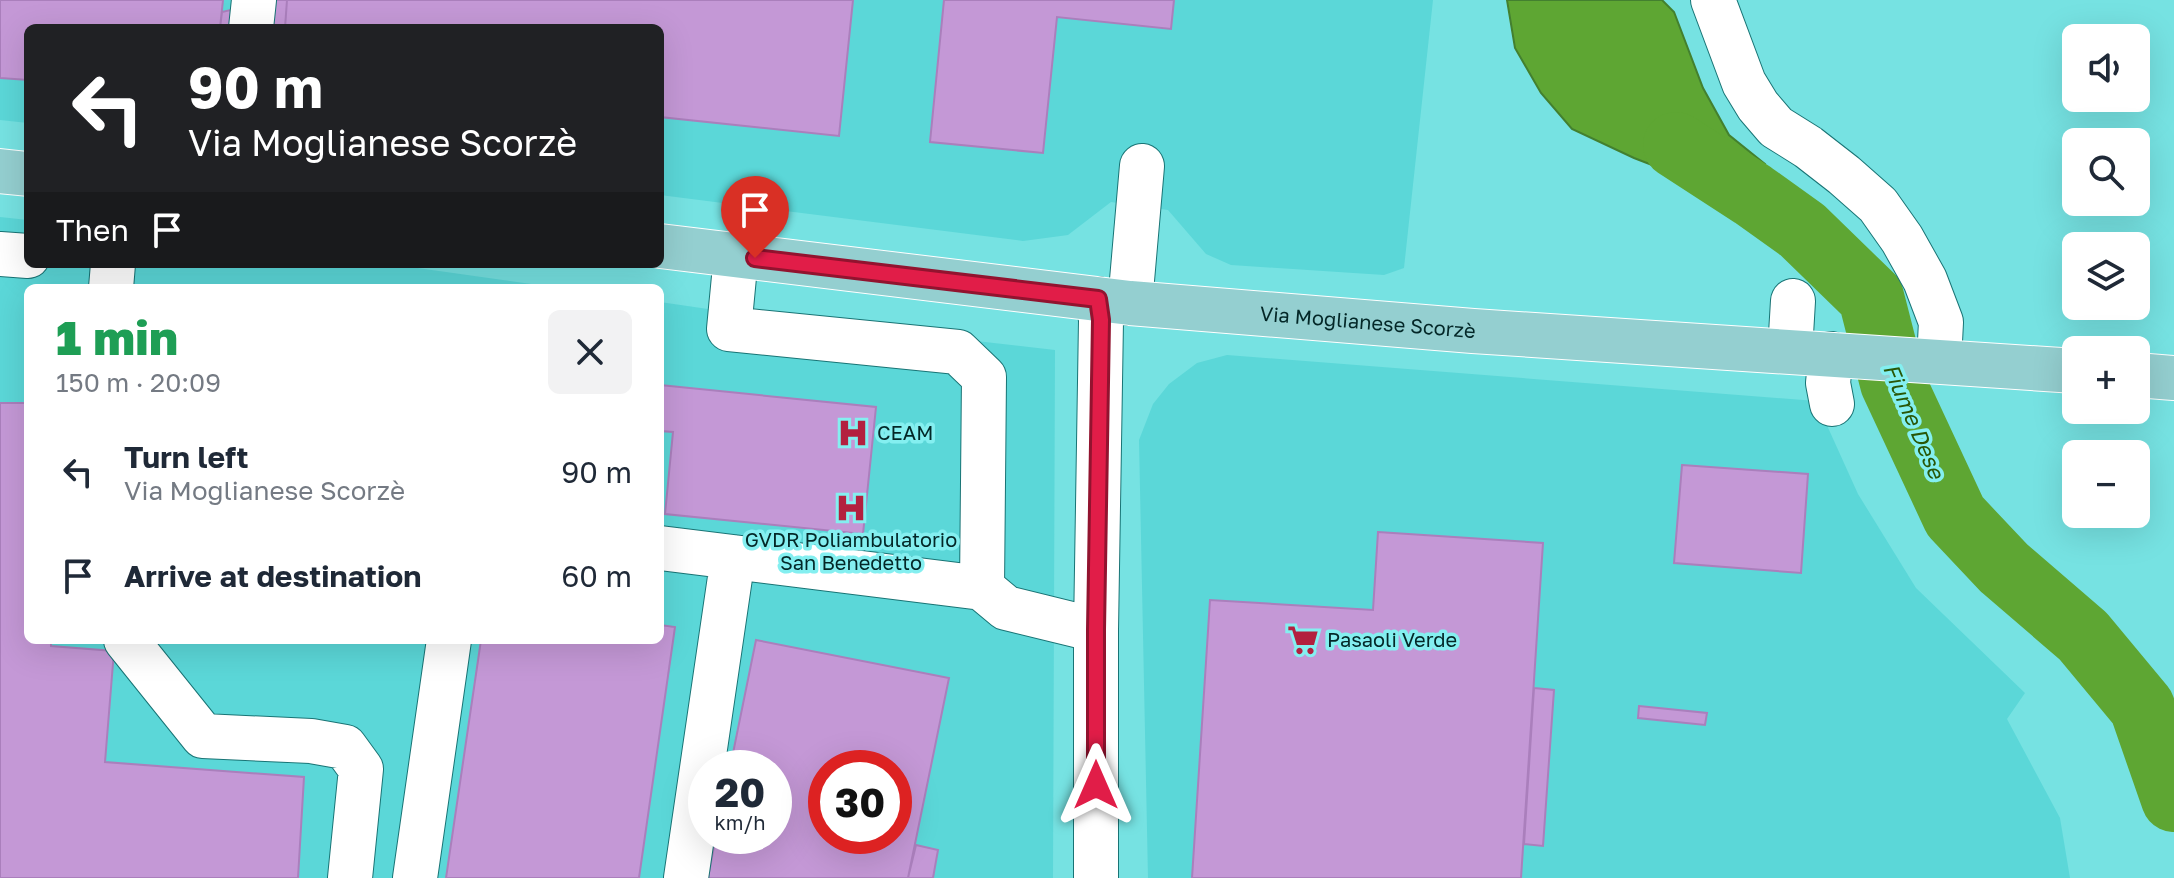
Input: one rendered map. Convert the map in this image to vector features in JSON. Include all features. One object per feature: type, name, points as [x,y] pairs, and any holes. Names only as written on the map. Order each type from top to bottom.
[{"type":"main road","points":[[0,171],[24,174]]},
{"type":"main road","name":"Via Moglianese Scorzè","points":[[664,247],[1114,301],[1473,331],[2062,370]]},
{"type":"main road","points":[[2150,376],[2174,378]]},
{"type":"street","points":[[251,24],[254,0]]},
{"type":"street","points":[[1713,0],[1744,83],[1758,106],[1776,127],[1808,147],[1878,205],[1902,239],[1925,280],[1941,322],[1925,360]]},
{"type":"street","points":[[1096,878],[1101,320],[1114,301],[1142,166]]},
{"type":"street","points":[[0,254],[24,256]]},
{"type":"street","points":[[736,256],[729,329],[958,352],[984,377],[982,588]]},
{"type":"street","points":[[1793,301],[1817,353],[1832,404]]},
{"type":"street","points":[[664,548],[982,588],[1006,608],[1096,630]]},
{"type":"street","points":[[686,878],[733,557]]},
{"type":"street","points":[[129,644],[203,736],[311,741],[345,747],[361,769],[350,878]]},
{"type":"street","points":[[415,878],[448,644]]},
{"type":"shaded area","points":[[0,0],[1433,0],[1404,268],[1384,275],[1231,265],[1206,254],[1168,210],[1111,202],[1068,235],[1023,241],[664,196],[664,24],[24,24],[24,123],[0,120]]},
{"type":"shaded area","points":[[1507,0],[1662,0],[1674,12],[1703,88],[1729,135],[1765,164],[1745,213],[1665,170],[1572,129],[1541,93],[1515,48]]},
{"type":"shaded area","points":[[0,217],[24,220],[24,268],[418,268],[532,284],[24,284],[24,644],[664,644],[664,303],[1055,350],[1053,878],[0,878]]},
{"type":"shaded area","points":[[1227,355],[1816,401],[1858,494],[1916,588],[2025,693],[2007,719],[2060,818],[2070,878],[1148,878],[1139,440],[1153,404],[1169,384],[1197,363]]},
{"type":"building","points":[[0,0],[223,0],[220,24],[24,24],[24,80],[0,78]]},
{"type":"building","points":[[273,0],[287,0],[285,24],[220,24],[222,12]]},
{"type":"building","points":[[287,0],[853,0],[839,136],[664,117],[664,24],[285,24]]},
{"type":"building","points":[[944,0],[1174,0],[1171,29],[1057,17],[1043,153],[930,142]]},
{"type":"building","points":[[664,385],[876,407],[863,534],[665,514],[673,432],[664,431]]},
{"type":"building","points":[[0,403],[24,403],[24,644],[114,651],[105,762],[304,777],[298,878],[0,878]]},
{"type":"building","points":[[1682,465],[1808,474],[1801,573],[1674,563]]},
{"type":"building","points":[[1378,532],[1543,543],[1521,878],[1192,878],[1210,600],[1373,610]]},
{"type":"building","points":[[664,626],[675,627],[639,878],[446,878],[480,644],[664,644]]},
{"type":"building","points":[[756,640],[949,678],[908,878],[708,878],[713,854],[792,854],[792,750],[734,750]]},
{"type":"building","points":[[1534,688],[1554,690],[1543,846],[1524,844]]},
{"type":"building","points":[[1639,706],[1707,713],[1705,725],[1638,718]]},
{"type":"building","points":[[916,845],[938,850],[933,878],[908,878]]},
{"type":"waterway","name":"Fiume Dese","points":[[1676,145],[1802,230],[1871,297],[1893,383],[1955,516],[2004,568],[2083,636],[2142,707],[2174,799]]},
{"type":"place","name":"CEAM","points":[[853,433]]},
{"type":"place","name":"GVDR Poliambulatorio San Benedetto","points":[[851,508]]},
{"type":"place","name":"Pasaoli Verde","points":[[1303,640]]},
{"type":"route","points":[[755,258],[1098,299],[1101,320],[1096,785]]}]
